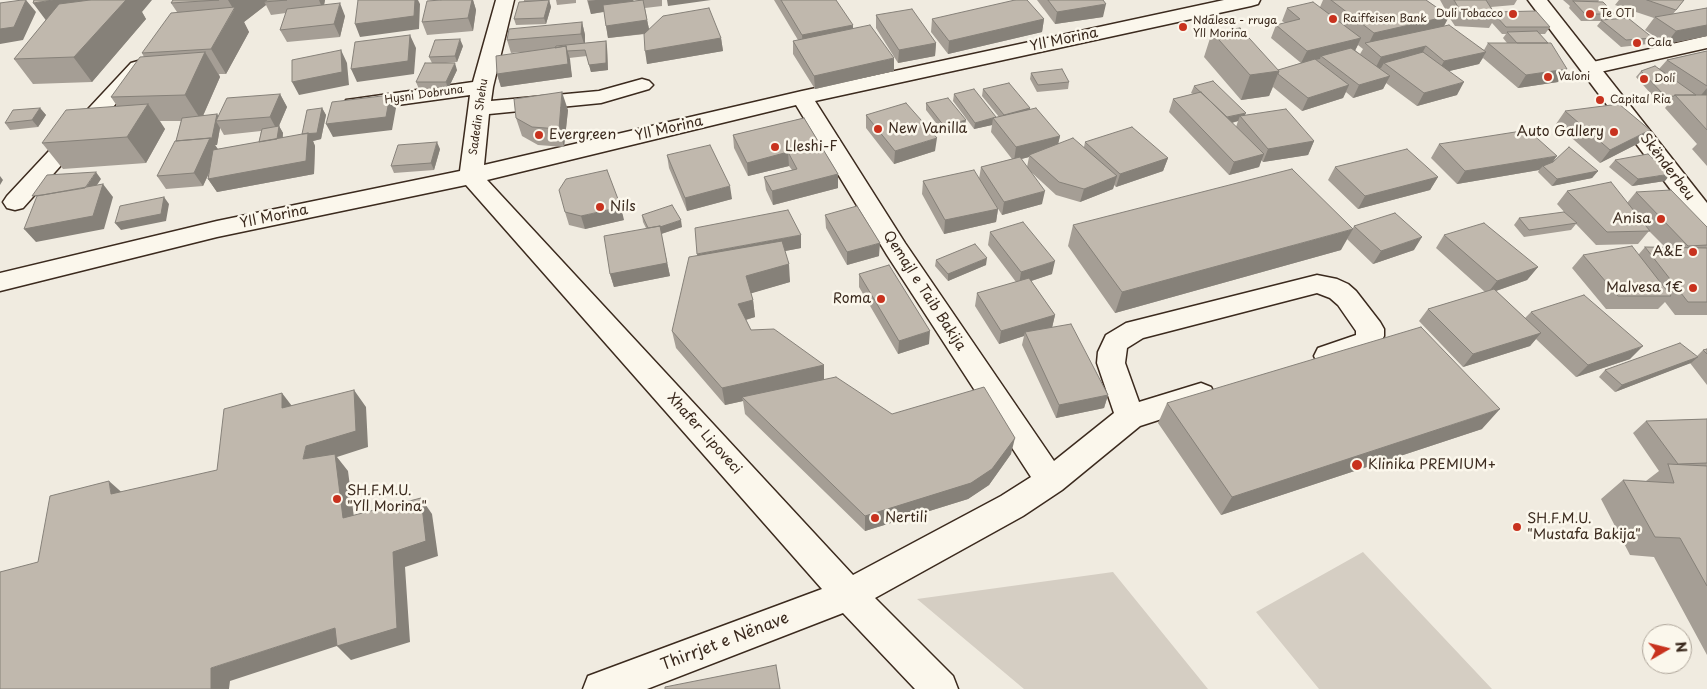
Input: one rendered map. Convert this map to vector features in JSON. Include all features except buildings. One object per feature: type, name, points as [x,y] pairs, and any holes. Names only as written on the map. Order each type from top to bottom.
[{"type":"street","name":"Sadedin Shehu","points":[[471,176],[482,87],[505,0]]},
{"type":"street","name":"Yll Morina","points":[[0,282],[217,229],[471,176],[802,97],[1251,0]]},
{"type":"street","name":"Skënderbeu","points":[[1537,0],[1707,220]]},
{"type":"street","points":[[1591,68],[1707,42]]},
{"type":"street","points":[[15,202],[152,51]]},
{"type":"street","points":[[479,109],[600,97],[642,85]]},
{"type":"street","name":"Hysni Dobruna","points":[[338,107],[482,87]]},
{"type":"street","name":"Qemajl e Taib Bakija","points":[[802,97],[901,257],[1051,481]]},
{"type":"street","name":"Xhafer Lipoveci","points":[[471,176],[849,595],[940,689]]},
{"type":"street","points":[[1222,389],[1130,417],[1111,363],[1112,352],[1116,342],[1136,330],[1306,285],[1328,286],[1339,291],[1347,298],[1370,329],[1370,336],[1367,342],[1360,346],[1305,363]]},
{"type":"street","name":"Thirrjet e Nënave","points":[[601,689],[849,595],[1012,506],[1051,481],[1130,417]]},
{"type":"shaded area","points":[[1363,552],[1492,689],[1319,689],[1256,612]]},
{"type":"shaded area","points":[[1113,572],[1208,689],[1024,689],[917,599]]},
{"type":"place","name":"Duli Tobacco","points":[[1513,14]]},
{"type":"place","name":"Te OTI","points":[[1590,14]]},
{"type":"place","name":"Raiffeisen Bank","points":[[1333,19]]},
{"type":"place","name":"Ndalesa - rruga Yll Morina","points":[[1183,27]]},
{"type":"place","name":"Cala","points":[[1637,43]]},
{"type":"place","name":"Valoni","points":[[1548,77]]},
{"type":"place","name":"Doli","points":[[1644,79]]},
{"type":"place","name":"Capital Ria","points":[[1600,100]]},
{"type":"place","name":"New Vanilla","points":[[878,129]]},
{"type":"place","name":"Auto Gallery","points":[[1614,132]]},
{"type":"place","name":"Evergreen","points":[[539,135]]},
{"type":"place","name":"Lleshi-F","points":[[775,147]]},
{"type":"place","name":"Nils","points":[[600,207]]},
{"type":"place","name":"Anisa","points":[[1661,219]]},
{"type":"place","name":"A&E","points":[[1693,252]]},
{"type":"place","name":"Malvesa 1€","points":[[1693,288]]},
{"type":"place","name":"Roma","points":[[881,299]]},
{"type":"place","name":"Klinika PREMIUM+","points":[[1357,465]]},
{"type":"place","name":"SH.F.M.U. \"Yll Morina\"","points":[[337,499]]},
{"type":"place","name":"Nertili","points":[[875,518]]},
{"type":"place","name":"SH.F.M.U. \"Mustafa Bakija\"","points":[[1517,527]]}]
